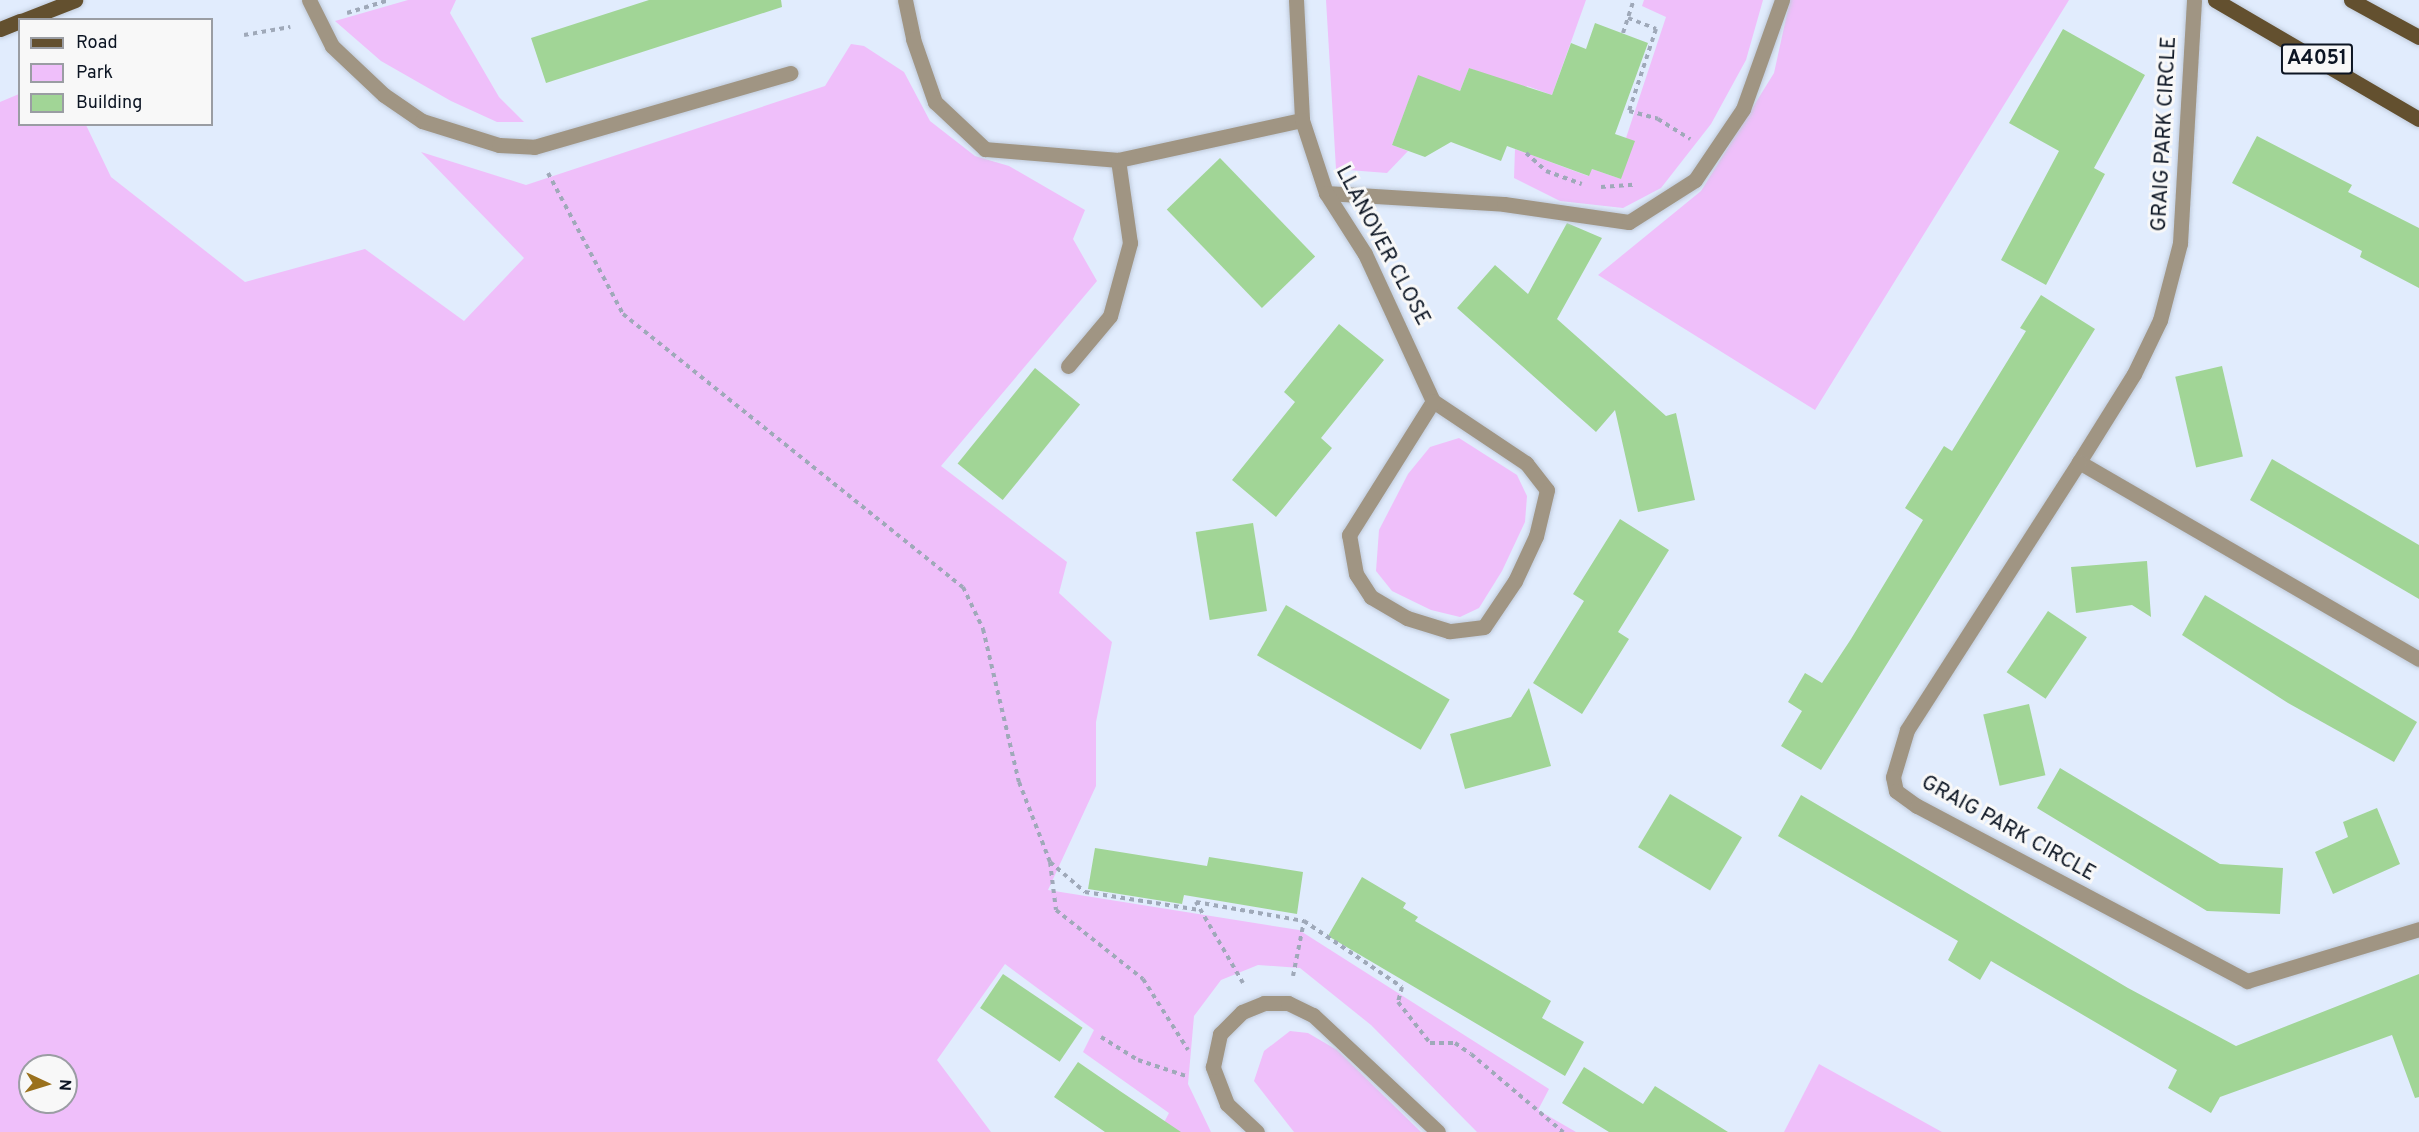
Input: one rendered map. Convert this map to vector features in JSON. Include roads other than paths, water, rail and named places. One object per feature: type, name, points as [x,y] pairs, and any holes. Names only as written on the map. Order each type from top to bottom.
[{"type":"main road","points":[[29,18],[75,0]]},
{"type":"main road","name":"A4051","points":[[2215,0],[2419,119]]},
{"type":"main road","points":[[2351,0],[2419,37]]},
{"type":"main road","points":[[0,28],[18,22]]},
{"type":"street","points":[[309,0],[316,22],[332,46],[384,95],[422,122],[499,145],[534,147],[791,73]]},
{"type":"street","points":[[905,0],[913,39],[936,102],[985,149],[1118,160],[1302,120]]},
{"type":"street","name":"LLANOVER CLOSE","points":[[1296,0],[1302,120],[1326,193],[1365,254],[1433,401]]},
{"type":"street","points":[[1326,193],[1504,204],[1629,222],[1690,184],[1714,152],[1743,109],[1782,0]]},
{"type":"street","name":"GRAIG PARK CIRCLE","points":[[2194,0],[2180,243],[2160,320],[2134,374],[1906,730],[1893,777],[1896,791],[2247,981],[2419,929]]},
{"type":"street","points":[[1068,366],[1110,316],[1130,243],[1118,160]]},
{"type":"street","points":[[1433,401],[1526,463],[1547,490],[1536,536],[1515,580],[1484,627],[1449,631],[1407,618],[1371,597],[1356,574],[1349,535],[1433,401]]},
{"type":"street","points":[[2079,462],[2419,659]]},
{"type":"street","points":[[1257,1132],[1227,1104],[1213,1067],[1220,1034],[1242,1012],[1256,1007],[1288,1003],[1313,1015],[1438,1132]]}]
